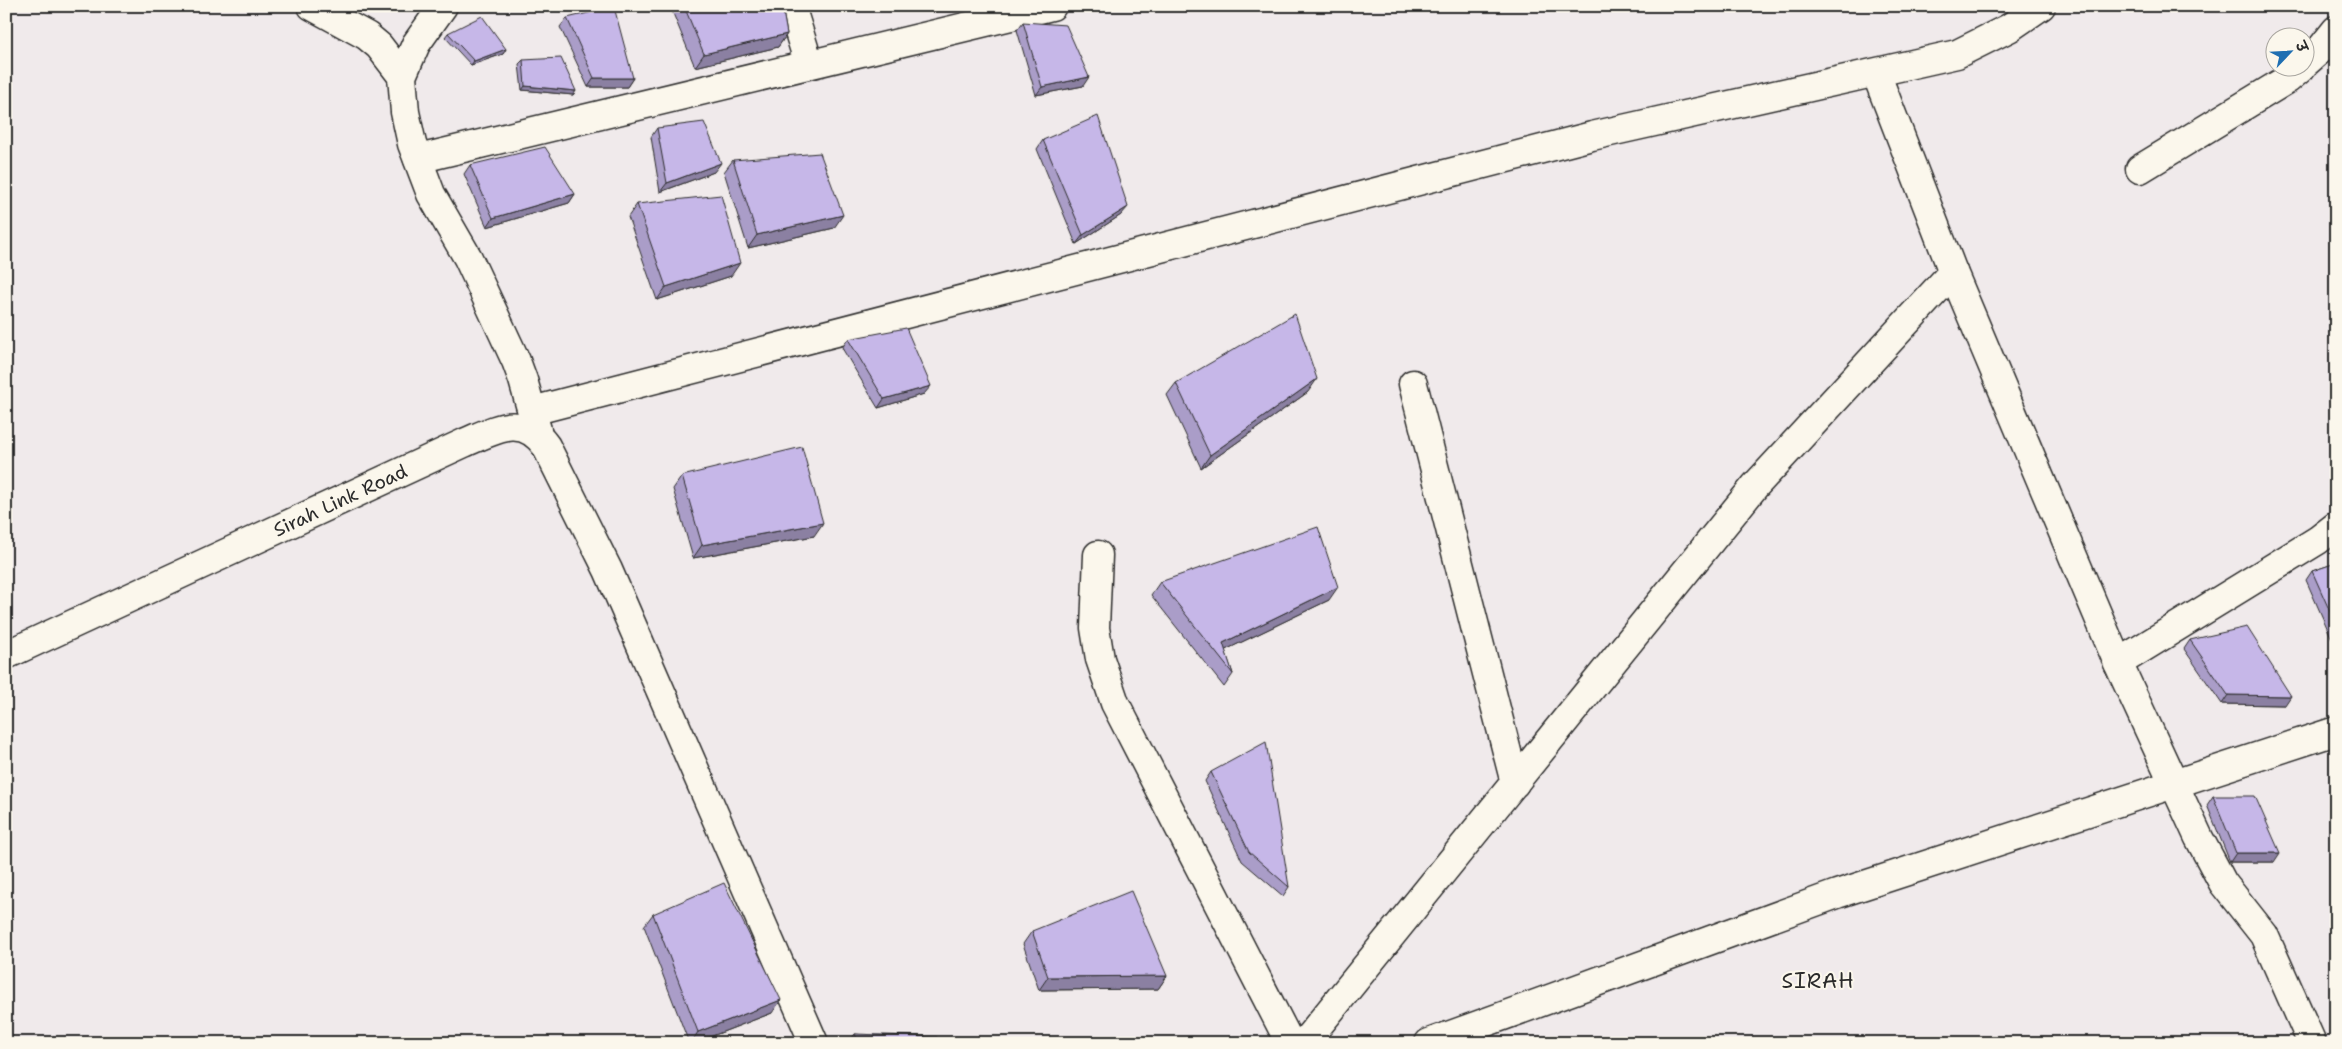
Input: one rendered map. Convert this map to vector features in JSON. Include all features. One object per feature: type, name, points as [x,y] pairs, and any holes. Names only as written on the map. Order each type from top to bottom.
[{"type":"street","points":[[312,6],[367,36],[379,46],[402,76]]},
{"type":"street","points":[[443,6],[416,44],[402,76],[405,112],[418,159],[431,194],[468,258],[516,361],[535,423],[608,570],[814,1043]]},
{"type":"street","points":[[792,6],[809,64]]},
{"type":"street","points":[[418,159],[1052,6]]},
{"type":"street","points":[[535,423],[1592,136],[1957,54],[2009,28],[2041,6]]},
{"type":"street","points":[[2314,55],[2336,30]]},
{"type":"street","points":[[1876,73],[1953,272],[2118,663],[2199,838],[2223,883],[2264,935],[2312,1043]]},
{"type":"street","points":[[2140,169],[2289,78]]},
{"type":"street","points":[[1304,1043],[1755,486],[1953,272]]},
{"type":"street","points":[[1413,384],[1514,783]]},
{"type":"street","name":"Sirah Link Road","points":[[6,655],[471,440],[502,428],[535,423]]},
{"type":"street","points":[[2118,663],[2318,540],[2336,526]]},
{"type":"street","points":[[1098,555],[1095,628],[1100,660],[1115,703],[1290,1043]]},
{"type":"street","points":[[1429,1043],[1837,894],[2336,731]]},
{"type":"building","points":[[684,6],[782,6],[787,34],[704,54]]},
{"type":"building","points":[[614,7],[633,78],[594,78],[567,18]]},
{"type":"building","points":[[482,16],[506,49],[474,61],[448,33]]},
{"type":"building","points":[[1023,22],[1066,25],[1089,77],[1042,87]]},
{"type":"building","points":[[561,58],[576,91],[525,86],[523,60]]},
{"type":"building","points":[[1098,116],[1128,207],[1083,235],[1043,140]]},
{"type":"building","points":[[704,122],[721,163],[667,183],[657,128]]},
{"type":"building","points":[[545,147],[575,194],[493,218],[470,165]]},
{"type":"building","points":[[820,153],[843,215],[757,235],[733,160]]},
{"type":"building","points":[[721,195],[740,263],[666,287],[637,204]]},
{"type":"building","points":[[1295,314],[1317,379],[1210,455],[1176,383]]},
{"type":"building","points":[[906,328],[931,386],[884,399],[848,339]]},
{"type":"building","points":[[802,447],[823,523],[702,545],[682,476]]},
{"type":"building","points":[[1318,527],[1338,587],[1223,643],[1233,674],[1160,582]]},
{"type":"building","points":[[2336,563],[2336,625],[2312,571]]},
{"type":"building","points":[[2247,627],[2291,696],[2228,695],[2190,640]]},
{"type":"building","points":[[1266,742],[1289,887],[1249,852],[1211,772]]},
{"type":"building","points":[[2213,796],[2255,796],[2280,853],[2236,853]]},
{"type":"building","points":[[724,883],[781,1000],[698,1032],[653,914]]},
{"type":"building","points":[[1131,891],[1167,976],[1048,977],[1032,931]]},
{"type":"building","points":[[855,1034],[937,1037],[939,1043],[859,1043]]},
{"type":"district","name":"SIRAH","points":[[1818,981]]}]
